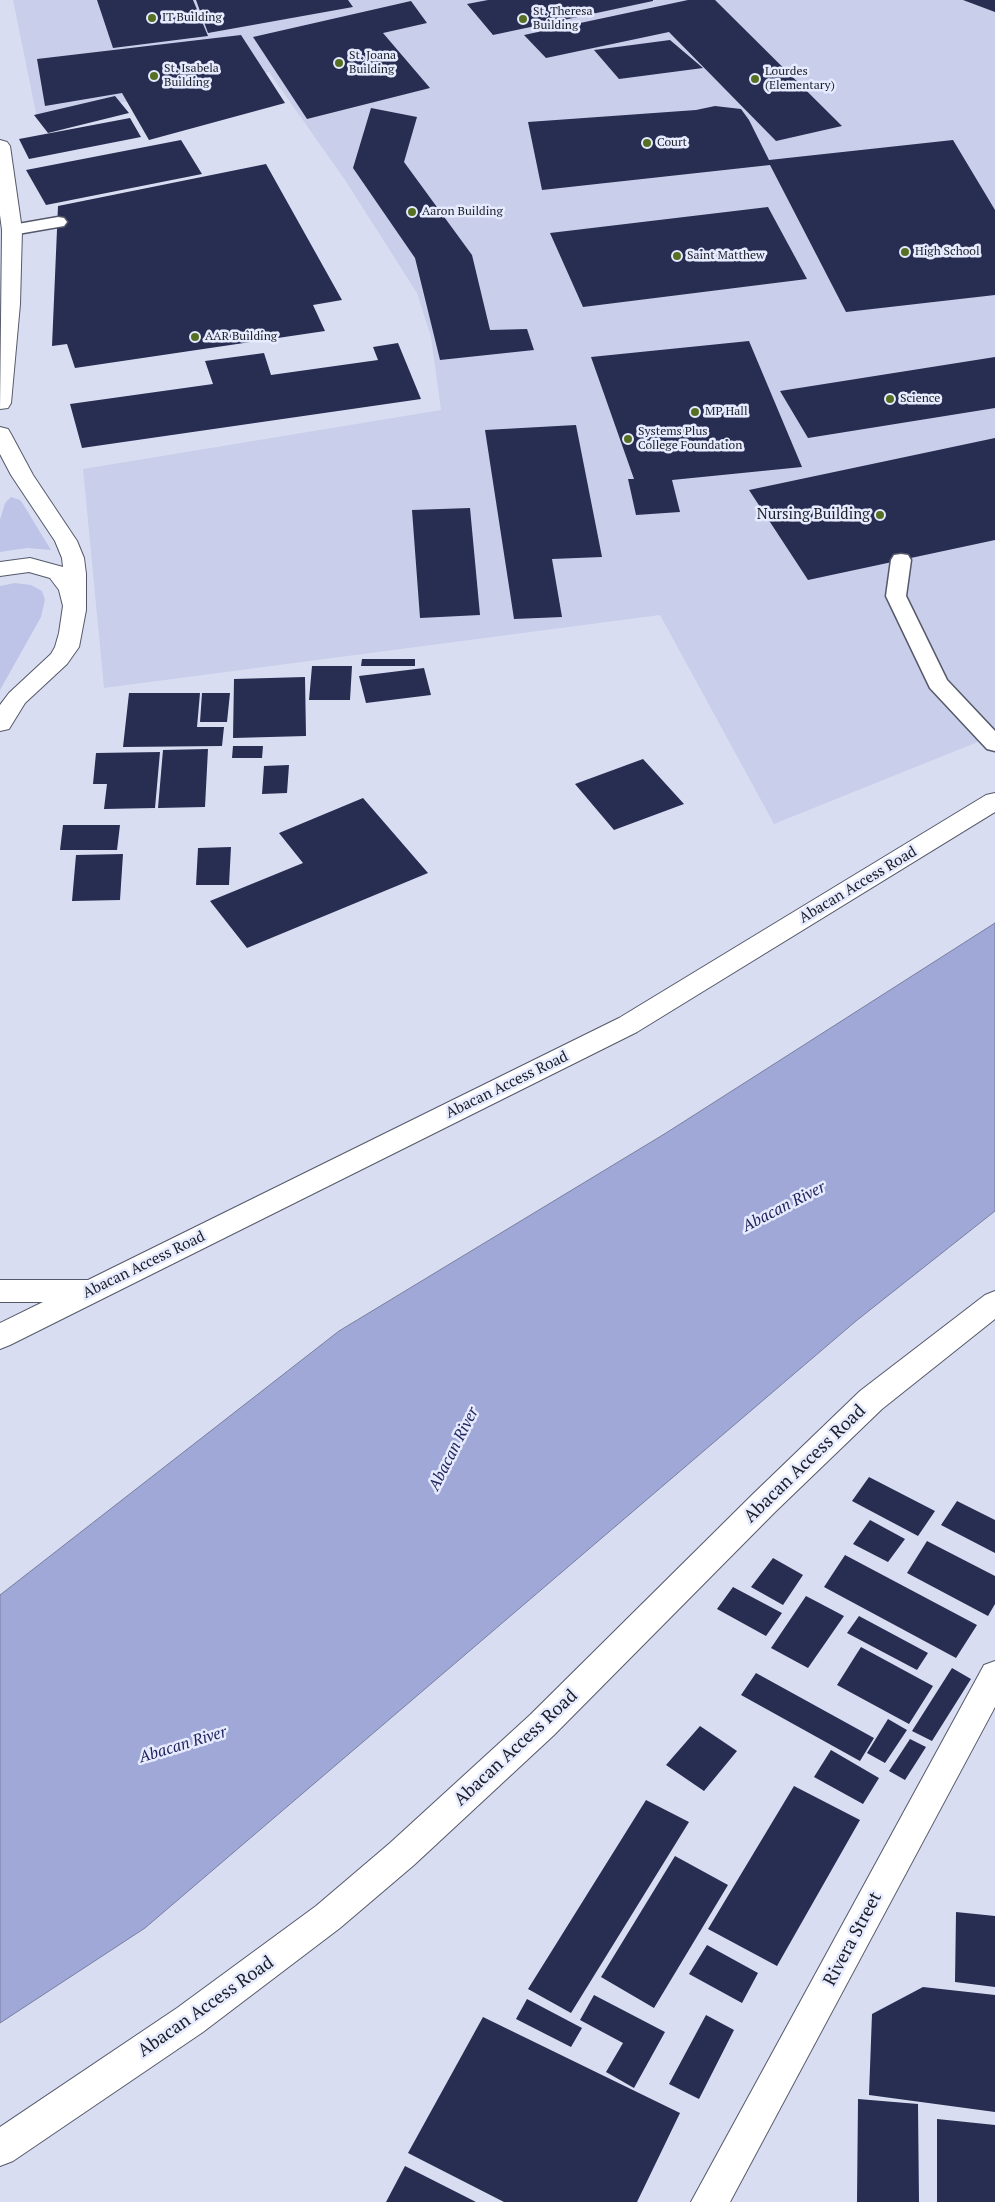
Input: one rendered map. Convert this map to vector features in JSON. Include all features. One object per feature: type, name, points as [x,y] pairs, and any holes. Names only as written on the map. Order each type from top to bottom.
[{"type":"main road","points":[[0,146],[12,230],[10,304],[0,403]]},
{"type":"main road","points":[[0,434],[22,475],[54,521],[73,558],[74,610],[67,648],[59,659],[17,698],[0,723]]},
{"type":"main road","points":[[0,570],[11,566],[30,565],[58,573],[70,589],[74,610]]},
{"type":"main road","name":"Abacan Access Road","points":[[0,1337],[628,1025],[995,801]]},
{"type":"main road","points":[[0,1291],[91,1291]]},
{"type":"main road","name":"Abacan Access Road","points":[[0,2148],[190,2020],[328,1917],[402,1854],[542,1725],[757,1510],[871,1400],[995,1303]]},
{"type":"main road","name":"Rivera Street","points":[[710,2202],[987,1705],[995,1675]]},
{"type":"lane","points":[[12,230],[58,222]]},
{"type":"lane","points":[[901,560],[896,596],[938,682],[995,744]]},
{"type":"shaded area","name":"Systems Plus College Foundation","points":[[13,0],[995,0],[995,735],[774,824],[660,615],[104,688],[83,469],[441,410],[431,337],[417,293],[345,180],[269,72],[146,98],[37,118]]},
{"type":"shaded area","points":[[11,497],[20,500],[51,550],[27,548],[0,552],[0,520],[5,503]]},
{"type":"shaded area","points":[[15,583],[31,585],[42,591],[45,600],[41,617],[0,690],[0,586]]},
{"type":"water","name":"Abacan River","points":[[995,923],[995,1211],[856,1321],[145,1928],[0,2023],[0,1595],[339,1331],[666,1133]]},
{"type":"building","name":"IT Building","points":[[97,0],[193,0],[208,36],[113,48]]},
{"type":"building","points":[[196,0],[348,0],[353,7],[208,33]]},
{"type":"building","name":"St. Theresa Building","points":[[488,0],[653,1],[493,35],[467,4]]},
{"type":"building","name":"Lourdes (Elementary)","points":[[688,0],[715,0],[842,126],[776,141],[669,32],[546,58],[524,35]]},
{"type":"building","points":[[963,0],[995,0],[995,12]]},
{"type":"building","name":"St. Joana Building","points":[[411,1],[427,23],[383,33],[430,88],[307,119],[253,37]]},
{"type":"building","name":"St. Isabela Building","points":[[241,35],[285,103],[149,140],[122,93],[45,106],[37,59]]},
{"type":"building","points":[[670,40],[703,68],[619,79],[594,50]]},
{"type":"building","points":[[115,96],[129,113],[48,133],[34,115]]},
{"type":"building","name":"High School","points":[[715,106],[741,109],[749,120],[769,160],[953,140],[995,210],[995,295],[846,312],[770,165],[542,190],[528,122],[696,110]]},
{"type":"building","name":"Aaron Building","points":[[371,108],[417,117],[404,162],[472,255],[490,330],[527,329],[534,350],[440,360],[415,258],[353,168]]},
{"type":"building","points":[[130,118],[141,137],[29,159],[19,139]]},
{"type":"building","points":[[181,140],[202,174],[46,205],[26,170]]},
{"type":"building","points":[[266,164],[342,300],[313,305],[325,331],[75,368],[67,344],[52,346],[58,206]]},
{"type":"building","name":"Saint Matthew","points":[[768,207],[807,279],[583,307],[550,233]]},
{"type":"building","name":"MP Hall","points":[[749,341],[802,467],[672,480],[680,512],[636,515],[628,479],[634,479],[591,357]]},
{"type":"building","points":[[398,343],[421,399],[82,448],[70,404],[213,384],[205,361],[264,353],[271,375],[378,360],[373,347]]},
{"type":"building","name":"Science","points":[[995,357],[995,408],[808,438],[780,391]]},
{"type":"building","points":[[576,425],[602,557],[552,559],[562,617],[514,619],[485,430]]},
{"type":"building","name":"Nursing Building","points":[[995,438],[995,540],[808,580],[749,490]]},
{"type":"building","points":[[470,508],[480,615],[420,618],[412,510]]},
{"type":"building","points":[[362,659],[415,659],[415,666],[361,666]]},
{"type":"building","points":[[312,666],[352,666],[350,700],[309,700]]},
{"type":"building","points":[[424,668],[431,695],[366,703],[359,676]]},
{"type":"building","points":[[305,677],[306,736],[233,738],[234,679]]},
{"type":"building","points":[[129,693],[200,693],[197,727],[224,727],[222,746],[123,747]]},
{"type":"building","points":[[202,693],[230,693],[227,722],[200,722]]},
{"type":"building","points":[[233,746],[263,746],[262,758],[232,758]]},
{"type":"building","points":[[208,749],[205,807],[158,808],[163,750]]},
{"type":"building","points":[[160,752],[155,808],[104,809],[107,784],[93,784],[96,753]]},
{"type":"building","points":[[643,759],[684,804],[614,830],[575,784]]},
{"type":"building","points":[[289,765],[287,793],[262,794],[264,766]]},
{"type":"building","points":[[363,798],[428,873],[247,948],[210,901],[303,863],[279,833]]},
{"type":"building","points":[[63,825],[120,825],[117,850],[60,850]]},
{"type":"building","points":[[231,847],[229,885],[196,885],[198,848]]},
{"type":"building","points":[[123,854],[120,900],[72,901],[76,855]]},
{"type":"building","points":[[869,1477],[935,1511],[918,1536],[852,1501]]},
{"type":"building","points":[[957,1501],[995,1520],[995,1553],[941,1525]]},
{"type":"building","points":[[870,1520],[905,1539],[888,1562],[853,1544]]},
{"type":"building","points":[[927,1541],[995,1576],[995,1604],[988,1616],[907,1573]]},
{"type":"building","points":[[845,1555],[977,1625],[956,1658],[824,1587]]},
{"type":"building","points":[[773,1558],[803,1575],[783,1605],[751,1587]]},
{"type":"building","points":[[733,1587],[782,1613],[766,1636],[717,1609]]},
{"type":"building","points":[[806,1596],[844,1616],[808,1668],[771,1648]]},
{"type":"building","points":[[859,1616],[928,1653],[917,1670],[847,1633]]},
{"type":"building","points":[[861,1647],[933,1686],[909,1724],[837,1685]]},
{"type":"building","points":[[952,1668],[971,1679],[932,1741],[912,1731]]},
{"type":"building","points":[[756,1673],[874,1738],[860,1761],[741,1695]]},
{"type":"building","points":[[888,1719],[907,1730],[885,1763],[867,1753]]},
{"type":"building","points":[[700,1726],[737,1751],[704,1791],[666,1765]]},
{"type":"building","points":[[910,1739],[926,1747],[905,1780],[889,1771]]},
{"type":"building","points":[[831,1750],[879,1778],[863,1804],[814,1777]]},
{"type":"building","points":[[794,1786],[860,1820],[777,1966],[708,1929]]},
{"type":"building","points":[[646,1800],[689,1822],[571,2013],[528,1989]]},
{"type":"building","points":[[675,1856],[728,1885],[654,2008],[601,1977]]},
{"type":"building","points":[[956,1912],[995,1916],[995,1987],[955,1982]]},
{"type":"building","points":[[707,1945],[758,1973],[742,2003],[689,1974]]},
{"type":"building","points":[[923,1987],[995,1995],[995,2112],[869,2095],[872,2014]]},
{"type":"building","points":[[594,1995],[665,2032],[634,2088],[606,2072],[623,2043],[580,2020]]},
{"type":"building","points":[[527,1999],[582,2028],[571,2047],[516,2019]]},
{"type":"building","points":[[706,2015],[734,2030],[699,2099],[669,2084]]},
{"type":"building","points":[[483,2017],[680,2113],[637,2202],[504,2202],[408,2153]]},
{"type":"building","points":[[858,2099],[918,2104],[919,2202],[857,2202]]},
{"type":"building","points":[[937,2119],[995,2125],[995,2202],[937,2202]]},
{"type":"building","points":[[405,2166],[476,2202],[386,2202]]},
{"type":"place","name":"IT Building","points":[[152,18]]},
{"type":"place","name":"St. Theresa Building","points":[[523,19]]},
{"type":"place","name":"St. Joana Building","points":[[339,63]]},
{"type":"place","name":"St. Isabela Building","points":[[154,76]]},
{"type":"place","name":"Lourdes (Elementary)","points":[[755,79]]},
{"type":"place","name":"Court","points":[[647,143]]},
{"type":"place","name":"Aaron Building","points":[[412,212]]},
{"type":"place","name":"High School","points":[[905,252]]},
{"type":"place","name":"Saint Matthew","points":[[677,256]]},
{"type":"place","name":"AAR Building","points":[[195,337]]},
{"type":"place","name":"Science","points":[[890,399]]},
{"type":"place","name":"MP Hall","points":[[695,412]]},
{"type":"place","name":"Systems Plus College Foundation","points":[[628,439]]},
{"type":"place","name":"Nursing Building","points":[[880,515]]}]
